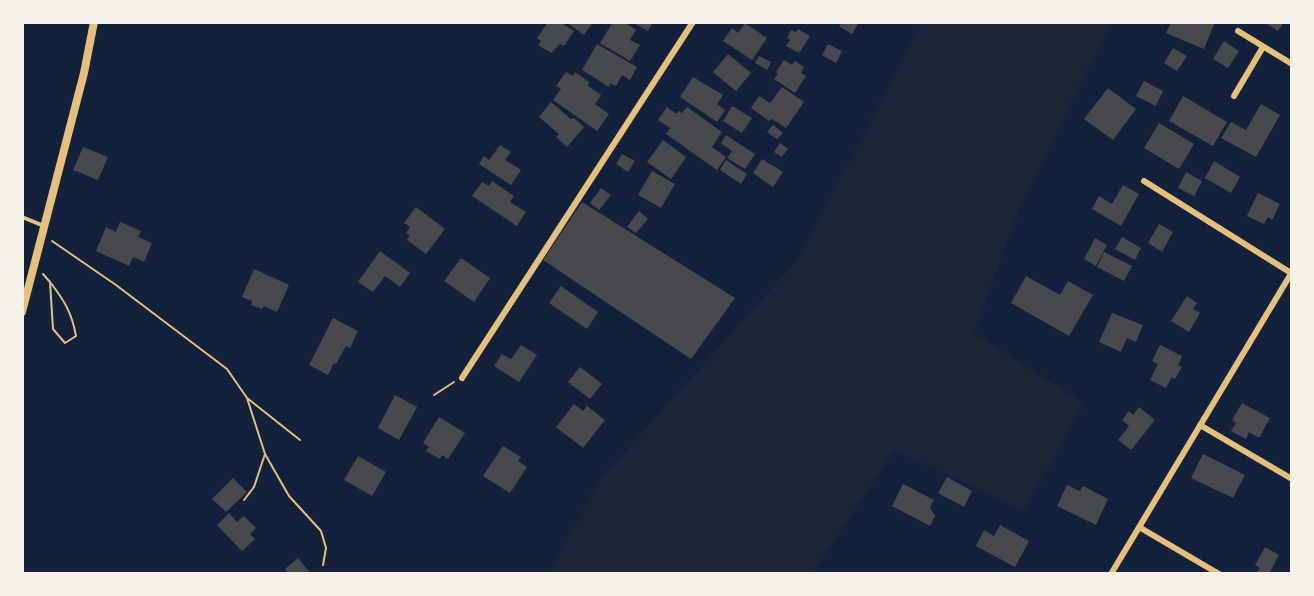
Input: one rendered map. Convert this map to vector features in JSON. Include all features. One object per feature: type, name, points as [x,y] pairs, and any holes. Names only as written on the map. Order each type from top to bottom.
[{"type":"street","points":[[22,312],[84,73],[94,22]]},
{"type":"street","points":[[462,378],[693,22]]},
{"type":"street","points":[[1238,31],[1292,64]]},
{"type":"street","points":[[1234,96],[1263,46]]},
{"type":"street","points":[[1111,573],[1291,273],[1144,181]]},
{"type":"street","points":[[1200,425],[1292,479]]},
{"type":"street","points":[[1139,527],[1219,573]]},
{"type":"lane","points":[[22,217],[44,230]]},
{"type":"path","points":[[44,230],[227,369],[247,398],[265,454],[289,496],[321,531],[326,548],[323,566]]},
{"type":"path","points":[[34,266],[50,282],[62,297],[73,318],[76,336],[65,343],[53,329],[50,282]]},
{"type":"path","points":[[434,395],[462,378]]},
{"type":"path","points":[[247,398],[300,440]]},
{"type":"path","points":[[244,500],[254,487],[265,454]]},
{"type":"shaded area","points":[[922,23],[1112,23],[1018,212],[974,333],[1084,403],[1024,511],[894,450],[813,573],[550,573],[598,482],[798,259]]},
{"type":"building","points":[[548,22],[560,22],[574,31],[564,46],[560,44],[551,53],[538,45],[541,41],[537,38]]},
{"type":"building","points":[[566,22],[593,22],[584,35]]},
{"type":"building","points":[[613,22],[624,22],[636,30],[630,40],[640,45],[630,61],[600,43]]},
{"type":"building","points":[[632,22],[653,22],[648,31]]},
{"type":"building","points":[[842,22],[859,22],[852,34],[839,26]]},
{"type":"building","points":[[1171,22],[1215,22],[1204,49],[1166,33]]},
{"type":"building","points":[[1264,22],[1284,22],[1278,31]]},
{"type":"building","points":[[745,23],[767,38],[752,60],[723,41],[732,28],[738,33]]},
{"type":"building","points":[[798,29],[810,36],[799,53],[786,46],[790,40],[787,38],[791,30],[796,32]]},
{"type":"building","points":[[1224,41],[1239,51],[1228,68],[1213,59]]},
{"type":"building","points":[[597,44],[637,67],[630,80],[622,75],[616,86],[610,83],[609,87],[582,70]]},
{"type":"building","points":[[828,44],[842,51],[836,63],[822,55]]},
{"type":"building","points":[[1173,48],[1187,56],[1177,71],[1164,63]]},
{"type":"building","points":[[728,54],[751,73],[736,91],[713,72]]},
{"type":"building","points":[[759,56],[771,62],[767,70],[755,63]]},
{"type":"building","points":[[784,60],[792,65],[795,61],[804,67],[801,73],[806,76],[795,93],[774,79]]},
{"type":"building","points":[[566,72],[573,76],[575,72],[589,82],[588,86],[601,95],[595,104],[609,114],[597,131],[553,100],[561,89],[556,86]]},
{"type":"building","points":[[693,77],[723,95],[717,104],[725,110],[717,122],[680,97]]},
{"type":"building","points":[[1144,81],[1163,91],[1156,106],[1136,96]]},
{"type":"building","points":[[782,87],[804,102],[786,128],[772,119],[769,121],[751,108],[759,96],[770,103]]},
{"type":"building","points":[[1108,88],[1136,109],[1113,140],[1084,119]]},
{"type":"building","points":[[1183,96],[1227,122],[1213,146],[1169,121]]},
{"type":"building","points":[[551,102],[584,127],[567,147],[556,137],[559,134],[539,117]]},
{"type":"building","points":[[1261,104],[1280,115],[1256,157],[1221,138],[1231,122],[1246,130]]},
{"type":"building","points":[[732,106],[752,118],[742,133],[723,121]]},
{"type":"building","points":[[667,107],[676,114],[678,111],[682,113],[687,107],[722,132],[712,147],[726,157],[717,170],[666,134],[670,128],[658,120]]},
{"type":"building","points":[[1159,123],[1194,144],[1179,169],[1144,148]]},
{"type":"building","points":[[773,125],[783,133],[777,139],[767,132]]},
{"type":"building","points":[[726,135],[755,154],[745,169],[727,158],[732,151],[721,143]]},
{"type":"building","points":[[663,140],[686,157],[671,179],[647,162]]},
{"type":"building","points":[[780,143],[788,149],[782,157],[774,152]]},
{"type":"building","points":[[500,145],[511,152],[505,160],[521,170],[511,185],[479,164],[484,156],[489,160]]},
{"type":"building","points":[[83,147],[108,157],[98,180],[73,170]]},
{"type":"building","points":[[622,154],[635,161],[628,172],[616,164]]},
{"type":"building","points":[[762,159],[783,172],[773,187],[753,173]]},
{"type":"building","points":[[726,160],[747,174],[741,184],[720,170]]},
{"type":"building","points":[[1214,161],[1240,177],[1231,193],[1205,178]]},
{"type":"building","points":[[652,171],[675,184],[661,208],[638,195]]},
{"type":"building","points":[[1186,172],[1202,181],[1194,196],[1178,188]]},
{"type":"building","points":[[492,181],[514,196],[510,202],[526,212],[517,226],[472,196],[482,182],[489,186]]},
{"type":"building","points":[[1123,185],[1139,194],[1121,226],[1092,209],[1099,196],[1112,204]]},
{"type":"building","points":[[601,188],[611,195],[599,210],[590,203]]},
{"type":"building","points":[[1258,193],[1280,204],[1272,220],[1268,217],[1264,224],[1247,216]]},
{"type":"building","points":[[582,202],[735,298],[691,359],[543,260]]},
{"type":"building","points":[[416,207],[445,229],[426,254],[407,240],[410,236],[406,233],[410,227],[404,223]]},
{"type":"building","points":[[639,211],[648,219],[636,233],[627,227]]},
{"type":"building","points":[[120,222],[141,231],[138,237],[152,243],[144,262],[133,257],[129,266],[96,251],[106,227],[116,232]]},
{"type":"building","points":[[1159,224],[1173,232],[1162,252],[1148,243]]},
{"type":"building","points":[[1122,237],[1141,248],[1135,260],[1115,249]]},
{"type":"building","points":[[1095,238],[1107,245],[1096,266],[1084,259]]},
{"type":"building","points":[[380,251],[410,273],[400,287],[385,276],[373,292],[358,282]]},
{"type":"building","points":[[1104,252],[1132,266],[1124,281],[1097,267]]},
{"type":"building","points":[[461,258],[490,278],[474,302],[444,281]]},
{"type":"building","points":[[254,269],[289,285],[277,312],[264,306],[262,309],[251,305],[252,301],[242,297]]},
{"type":"building","points":[[1026,276],[1060,295],[1068,281],[1093,295],[1069,336],[1011,303]]},
{"type":"building","points":[[561,286],[598,312],[587,329],[549,303]]},
{"type":"building","points":[[1187,296],[1197,303],[1193,309],[1200,313],[1189,332],[1171,321]]},
{"type":"building","points":[[1112,313],[1143,325],[1136,342],[1127,338],[1121,352],[1099,342]]},
{"type":"building","points":[[333,318],[358,331],[350,348],[346,346],[328,375],[309,365]]},
{"type":"building","points":[[521,345],[537,355],[519,382],[494,366],[502,354],[511,359]]},
{"type":"building","points":[[1160,345],[1182,356],[1178,365],[1182,367],[1175,379],[1172,377],[1166,388],[1150,380],[1158,364],[1152,361]]},
{"type":"building","points":[[580,367],[602,384],[590,399],[568,382]]},
{"type":"building","points":[[395,395],[417,407],[399,440],[378,428]]},
{"type":"building","points":[[1242,403],[1270,418],[1259,438],[1249,432],[1246,439],[1231,431],[1236,423],[1232,420]]},
{"type":"building","points":[[574,404],[583,411],[587,406],[605,420],[583,448],[556,427]]},
{"type":"building","points":[[1139,407],[1155,420],[1131,450],[1118,440],[1129,426],[1122,420],[1129,411],[1133,415]]},
{"type":"building","points":[[439,417],[465,433],[448,459],[442,455],[440,459],[426,451],[429,447],[423,443]]},
{"type":"building","points":[[503,446],[521,457],[518,461],[527,467],[510,493],[483,476]]},
{"type":"building","points":[[1203,454],[1245,475],[1233,498],[1191,478]]},
{"type":"building","points":[[358,456],[386,472],[372,496],[344,480]]},
{"type":"building","points":[[947,477],[972,491],[964,507],[938,493]]},
{"type":"building","points":[[233,478],[247,492],[226,512],[212,499]]},
{"type":"building","points":[[903,484],[934,500],[930,507],[935,516],[930,526],[892,506]]},
{"type":"building","points":[[1067,485],[1080,491],[1083,486],[1108,499],[1096,525],[1057,506]]},
{"type":"building","points":[[229,513],[237,522],[244,516],[256,528],[250,534],[255,539],[242,551],[217,525]]},
{"type":"building","points":[[1000,525],[1029,541],[1015,567],[976,546],[984,530],[994,536]]},
{"type":"building","points":[[1265,547],[1279,555],[1269,574],[1260,574],[1257,572],[1260,568],[1255,565]]},
{"type":"building","points":[[298,558],[311,574],[289,574],[285,569]]}]
